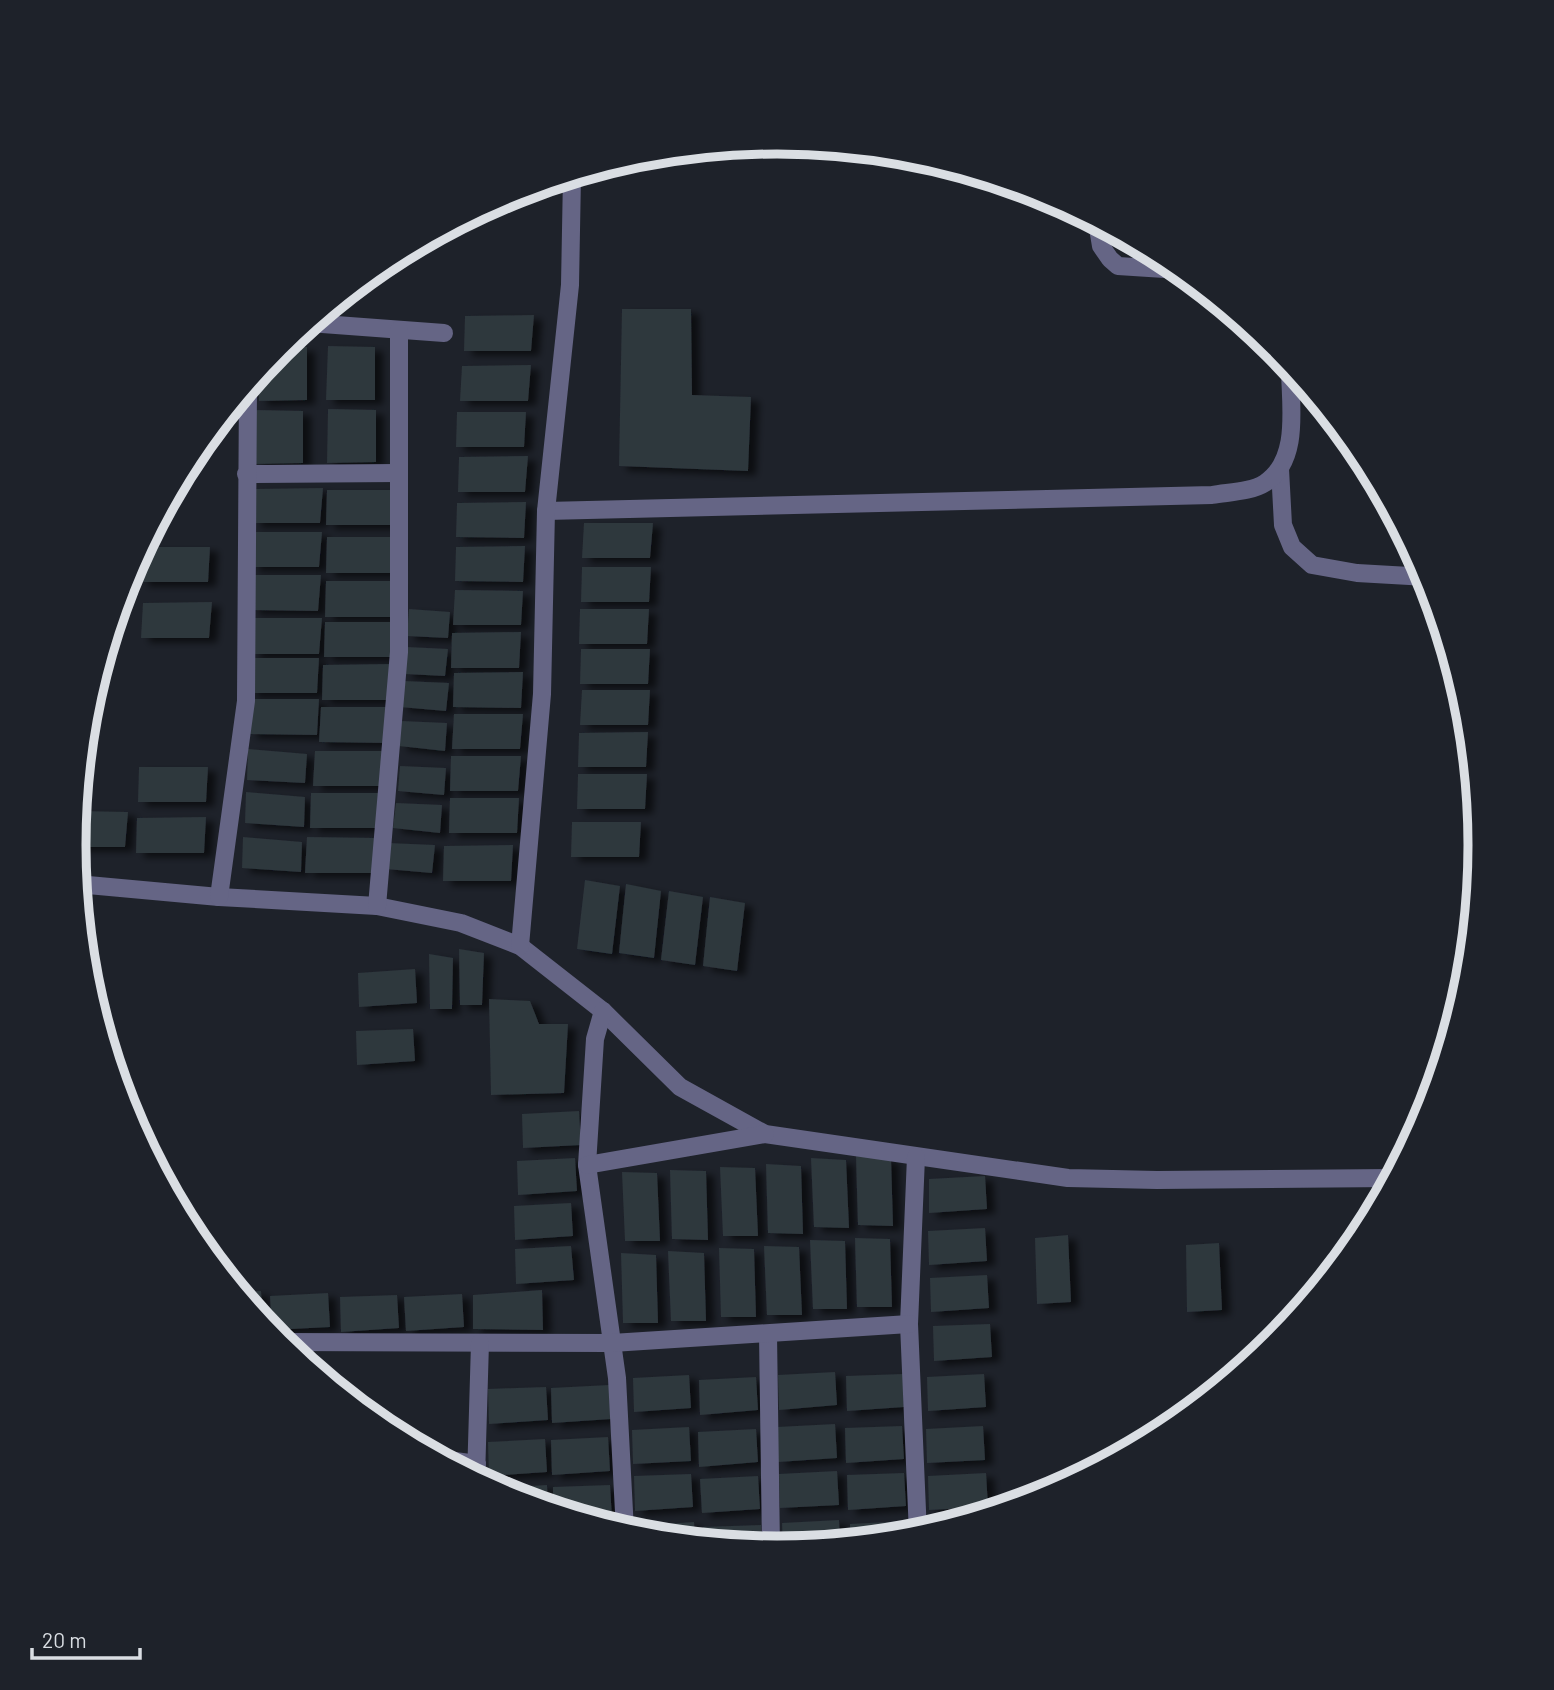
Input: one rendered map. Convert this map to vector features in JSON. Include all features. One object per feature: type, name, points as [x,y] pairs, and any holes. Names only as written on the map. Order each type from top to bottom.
[{"type":"street","points":[[520,946],[542,694],[546,511],[569,285],[572,185]]},
{"type":"street","points":[[1099,233],[1101,246],[1118,265],[1158,268]]},
{"type":"street","points":[[322,324],[444,333]]},
{"type":"street","points":[[377,906],[399,652],[399,330]]},
{"type":"street","points":[[546,511],[1212,495],[1264,484],[1280,469],[1290,446],[1290,382]]},
{"type":"street","points":[[219,897],[246,701],[248,401]]},
{"type":"street","points":[[1280,469],[1283,525],[1292,547],[1312,565],[1357,573],[1414,576]]},
{"type":"street","points":[[246,474],[399,473]]},
{"type":"street","points":[[87,885],[219,897],[377,906],[461,923],[520,946],[603,1011],[680,1087],[765,1134]]},
{"type":"street","points":[[603,1011],[595,1039],[587,1165],[617,1378],[624,1519]]},
{"type":"street","points":[[587,1165],[765,1134],[1068,1178],[1383,1178]]},
{"type":"street","points":[[916,1157],[909,1324],[917,1522]]},
{"type":"street","points":[[297,1342],[612,1343],[909,1324]]},
{"type":"street","points":[[768,1334],[771,1536]]},
{"type":"street","points":[[477,1468],[480,1343]]},
{"type":"building","points":[[622,309],[691,309],[692,395],[751,397],[748,471],[619,466]]},
{"type":"building","points":[[534,315],[531,351],[464,351],[465,316]]},
{"type":"building","points":[[328,346],[375,347],[375,400],[326,400]]},
{"type":"building","points":[[298,347],[307,347],[307,400],[259,401],[259,387]]},
{"type":"building","points":[[531,365],[528,401],[460,401],[462,366]]},
{"type":"building","points":[[328,409],[376,410],[376,462],[327,463]]},
{"type":"building","points":[[255,410],[303,411],[303,463],[255,464]]},
{"type":"building","points":[[457,412],[526,412],[524,447],[456,447]]},
{"type":"building","points":[[528,456],[525,492],[458,492],[459,457]]},
{"type":"building","points":[[323,488],[320,523],[253,523],[254,489]]},
{"type":"building","points":[[327,490],[395,490],[393,525],[326,525]]},
{"type":"building","points":[[526,502],[524,538],[456,537],[457,503]]},
{"type":"building","points":[[584,523],[653,523],[650,558],[582,558]]},
{"type":"building","points":[[253,532],[322,532],[319,567],[251,567]]},
{"type":"building","points":[[327,537],[396,537],[393,573],[326,573]]},
{"type":"building","points":[[525,546],[523,582],[455,581],[456,547]]},
{"type":"building","points":[[153,547],[210,547],[208,582],[140,582],[140,575]]},
{"type":"building","points":[[582,567],[651,567],[649,602],[581,602]]},
{"type":"building","points":[[252,575],[321,575],[318,611],[251,610]]},
{"type":"building","points":[[326,581],[395,581],[393,617],[325,617]]},
{"type":"building","points":[[455,590],[523,591],[521,625],[453,625]]},
{"type":"building","points":[[212,602],[209,638],[141,638],[143,603]]},
{"type":"building","points":[[409,609],[450,612],[448,638],[407,636]]},
{"type":"building","points":[[580,609],[649,609],[647,644],[579,644]]},
{"type":"building","points":[[253,618],[322,618],[319,654],[252,654]]},
{"type":"building","points":[[325,622],[393,622],[392,657],[324,657]]},
{"type":"building","points":[[521,632],[519,668],[451,668],[452,633]]},
{"type":"building","points":[[407,647],[448,649],[445,676],[405,674]]},
{"type":"building","points":[[581,649],[650,649],[648,684],[580,684]]},
{"type":"building","points":[[250,658],[319,658],[317,693],[249,693]]},
{"type":"building","points":[[392,664],[390,700],[322,700],[323,665]]},
{"type":"building","points":[[523,672],[521,708],[453,707],[454,673]]},
{"type":"building","points":[[403,681],[449,683],[446,711],[400,707]]},
{"type":"building","points":[[582,690],[650,690],[648,725],[580,725]]},
{"type":"building","points":[[250,699],[319,699],[317,735],[249,734]]},
{"type":"building","points":[[321,707],[389,707],[387,743],[319,742]]},
{"type":"building","points":[[454,714],[523,714],[520,749],[452,749]]},
{"type":"building","points":[[401,721],[447,723],[445,751],[399,746]]},
{"type":"building","points":[[648,732],[646,767],[578,767],[579,733]]},
{"type":"building","points":[[248,749],[307,754],[305,783],[247,780]]},
{"type":"building","points":[[315,751],[383,751],[381,786],[313,786]]},
{"type":"building","points":[[451,756],[521,756],[518,791],[450,791]]},
{"type":"building","points":[[400,766],[446,768],[444,795],[398,791]]},
{"type":"building","points":[[139,767],[208,767],[206,802],[138,802]]},
{"type":"building","points":[[578,774],[647,774],[645,809],[577,809]]},
{"type":"building","points":[[246,792],[305,797],[304,827],[245,823]]},
{"type":"building","points":[[311,793],[379,793],[378,828],[310,828]]},
{"type":"building","points":[[450,798],[519,798],[517,833],[449,833]]},
{"type":"building","points":[[396,803],[442,805],[440,833],[393,828]]},
{"type":"building","points":[[87,811],[128,812],[125,847],[86,847]]},
{"type":"building","points":[[206,817],[204,853],[136,853],[137,818]]},
{"type":"building","points":[[572,822],[641,822],[639,857],[571,857]]},
{"type":"building","points":[[243,837],[302,842],[301,872],[242,868]]},
{"type":"building","points":[[307,837],[375,838],[373,873],[305,873]]},
{"type":"building","points":[[388,843],[435,845],[432,873],[386,869]]},
{"type":"building","points":[[513,845],[511,881],[443,881],[444,846]]},
{"type":"building","points":[[585,880],[620,886],[612,954],[577,949]]},
{"type":"building","points":[[626,884],[661,891],[654,958],[619,953]]},
{"type":"building","points":[[669,891],[703,897],[695,965],[661,960]]},
{"type":"building","points":[[710,897],[745,903],[737,971],[703,966]]},
{"type":"building","points":[[459,949],[484,953],[482,1005],[460,1005]]},
{"type":"building","points":[[429,954],[453,958],[452,1009],[430,1009]]},
{"type":"building","points":[[415,969],[417,1003],[359,1007],[358,973]]},
{"type":"building","points":[[489,999],[530,1001],[539,1024],[568,1024],[564,1093],[491,1095]]},
{"type":"building","points":[[413,1029],[415,1061],[357,1065],[356,1031]]},
{"type":"building","points":[[579,1111],[581,1145],[523,1148],[522,1114]]},
{"type":"building","points":[[856,1156],[891,1158],[893,1226],[858,1225]]},
{"type":"building","points":[[575,1158],[577,1191],[518,1195],[517,1161]]},
{"type":"building","points":[[811,1158],[846,1160],[849,1228],[814,1227]]},
{"type":"building","points":[[766,1164],[801,1166],[803,1234],[768,1233]]},
{"type":"building","points":[[720,1167],[755,1168],[758,1236],[723,1236]]},
{"type":"building","points":[[670,1170],[706,1171],[708,1240],[672,1239]]},
{"type":"building","points":[[622,1172],[657,1173],[660,1241],[625,1241]]},
{"type":"building","points":[[985,1176],[987,1209],[929,1213],[929,1179]]},
{"type":"building","points":[[571,1203],[573,1236],[515,1240],[514,1206]]},
{"type":"building","points":[[985,1228],[987,1261],[929,1265],[928,1231]]},
{"type":"building","points":[[1068,1235],[1071,1302],[1037,1304],[1035,1238]]},
{"type":"building","points":[[855,1238],[890,1239],[892,1307],[857,1307]]},
{"type":"building","points":[[810,1240],[845,1241],[847,1309],[813,1309]]},
{"type":"building","points":[[1219,1243],[1222,1310],[1187,1312],[1186,1245]]},
{"type":"building","points":[[571,1246],[574,1280],[516,1284],[515,1249]]},
{"type":"building","points":[[764,1246],[799,1247],[802,1315],[767,1315]]},
{"type":"building","points":[[719,1248],[754,1249],[756,1317],[721,1317]]},
{"type":"building","points":[[668,1251],[704,1253],[706,1321],[671,1321]]},
{"type":"building","points":[[621,1253],[656,1255],[658,1323],[623,1323]]},
{"type":"building","points":[[987,1275],[989,1308],[931,1312],[930,1278]]},
{"type":"building","points":[[542,1290],[543,1330],[473,1329],[473,1295]]},
{"type":"building","points":[[261,1291],[262,1306],[257,1301],[249,1292]]},
{"type":"building","points":[[328,1293],[330,1327],[284,1329],[271,1316],[270,1296]]},
{"type":"building","points":[[462,1294],[464,1327],[406,1331],[404,1297]]},
{"type":"building","points":[[397,1295],[399,1328],[341,1332],[340,1297]]},
{"type":"building","points":[[990,1324],[992,1357],[934,1361],[933,1326]]},
{"type":"building","points":[[835,1372],[837,1405],[779,1410],[778,1375]]},
{"type":"building","points":[[903,1374],[904,1407],[847,1411],[846,1376]]},
{"type":"building","points":[[984,1374],[986,1407],[928,1411],[927,1377]]},
{"type":"building","points":[[689,1375],[691,1408],[634,1412],[633,1378]]},
{"type":"building","points":[[756,1377],[758,1410],[700,1415],[699,1380]]},
{"type":"building","points":[[609,1385],[611,1419],[552,1423],[551,1388]]},
{"type":"building","points":[[546,1387],[548,1420],[489,1424],[488,1389]]},
{"type":"building","points":[[835,1424],[837,1458],[778,1462],[777,1427]]},
{"type":"building","points":[[902,1426],[904,1459],[846,1463],[845,1428]]},
{"type":"building","points":[[983,1426],[985,1460],[927,1463],[926,1429]]},
{"type":"building","points":[[689,1427],[691,1461],[633,1464],[632,1430]]},
{"type":"building","points":[[756,1429],[758,1462],[699,1467],[698,1432]]},
{"type":"building","points":[[608,1437],[610,1471],[552,1475],[551,1440]]},
{"type":"building","points":[[545,1439],[547,1472],[494,1476],[489,1473],[488,1442]]},
{"type":"building","points":[[837,1471],[839,1505],[780,1508],[779,1474]]},
{"type":"building","points":[[904,1473],[906,1506],[848,1510],[847,1475]]},
{"type":"building","points":[[986,1473],[988,1503],[973,1508],[929,1510],[928,1476]]},
{"type":"building","points":[[691,1474],[693,1507],[635,1511],[634,1476]]},
{"type":"building","points":[[758,1476],[760,1509],[702,1513],[700,1479]]},
{"type":"building","points":[[547,1485],[548,1497],[519,1487]]},
{"type":"building","points":[[610,1485],[612,1516],[553,1499],[553,1487]]},
{"type":"building","points":[[839,1520],[840,1533],[783,1536],[782,1523]]},
{"type":"building","points":[[907,1521],[907,1524],[850,1532],[850,1524]]},
{"type":"building","points":[[694,1522],[694,1531],[687,1530],[654,1525]]},
{"type":"building","points":[[761,1525],[761,1536],[703,1532],[703,1527]]}]
